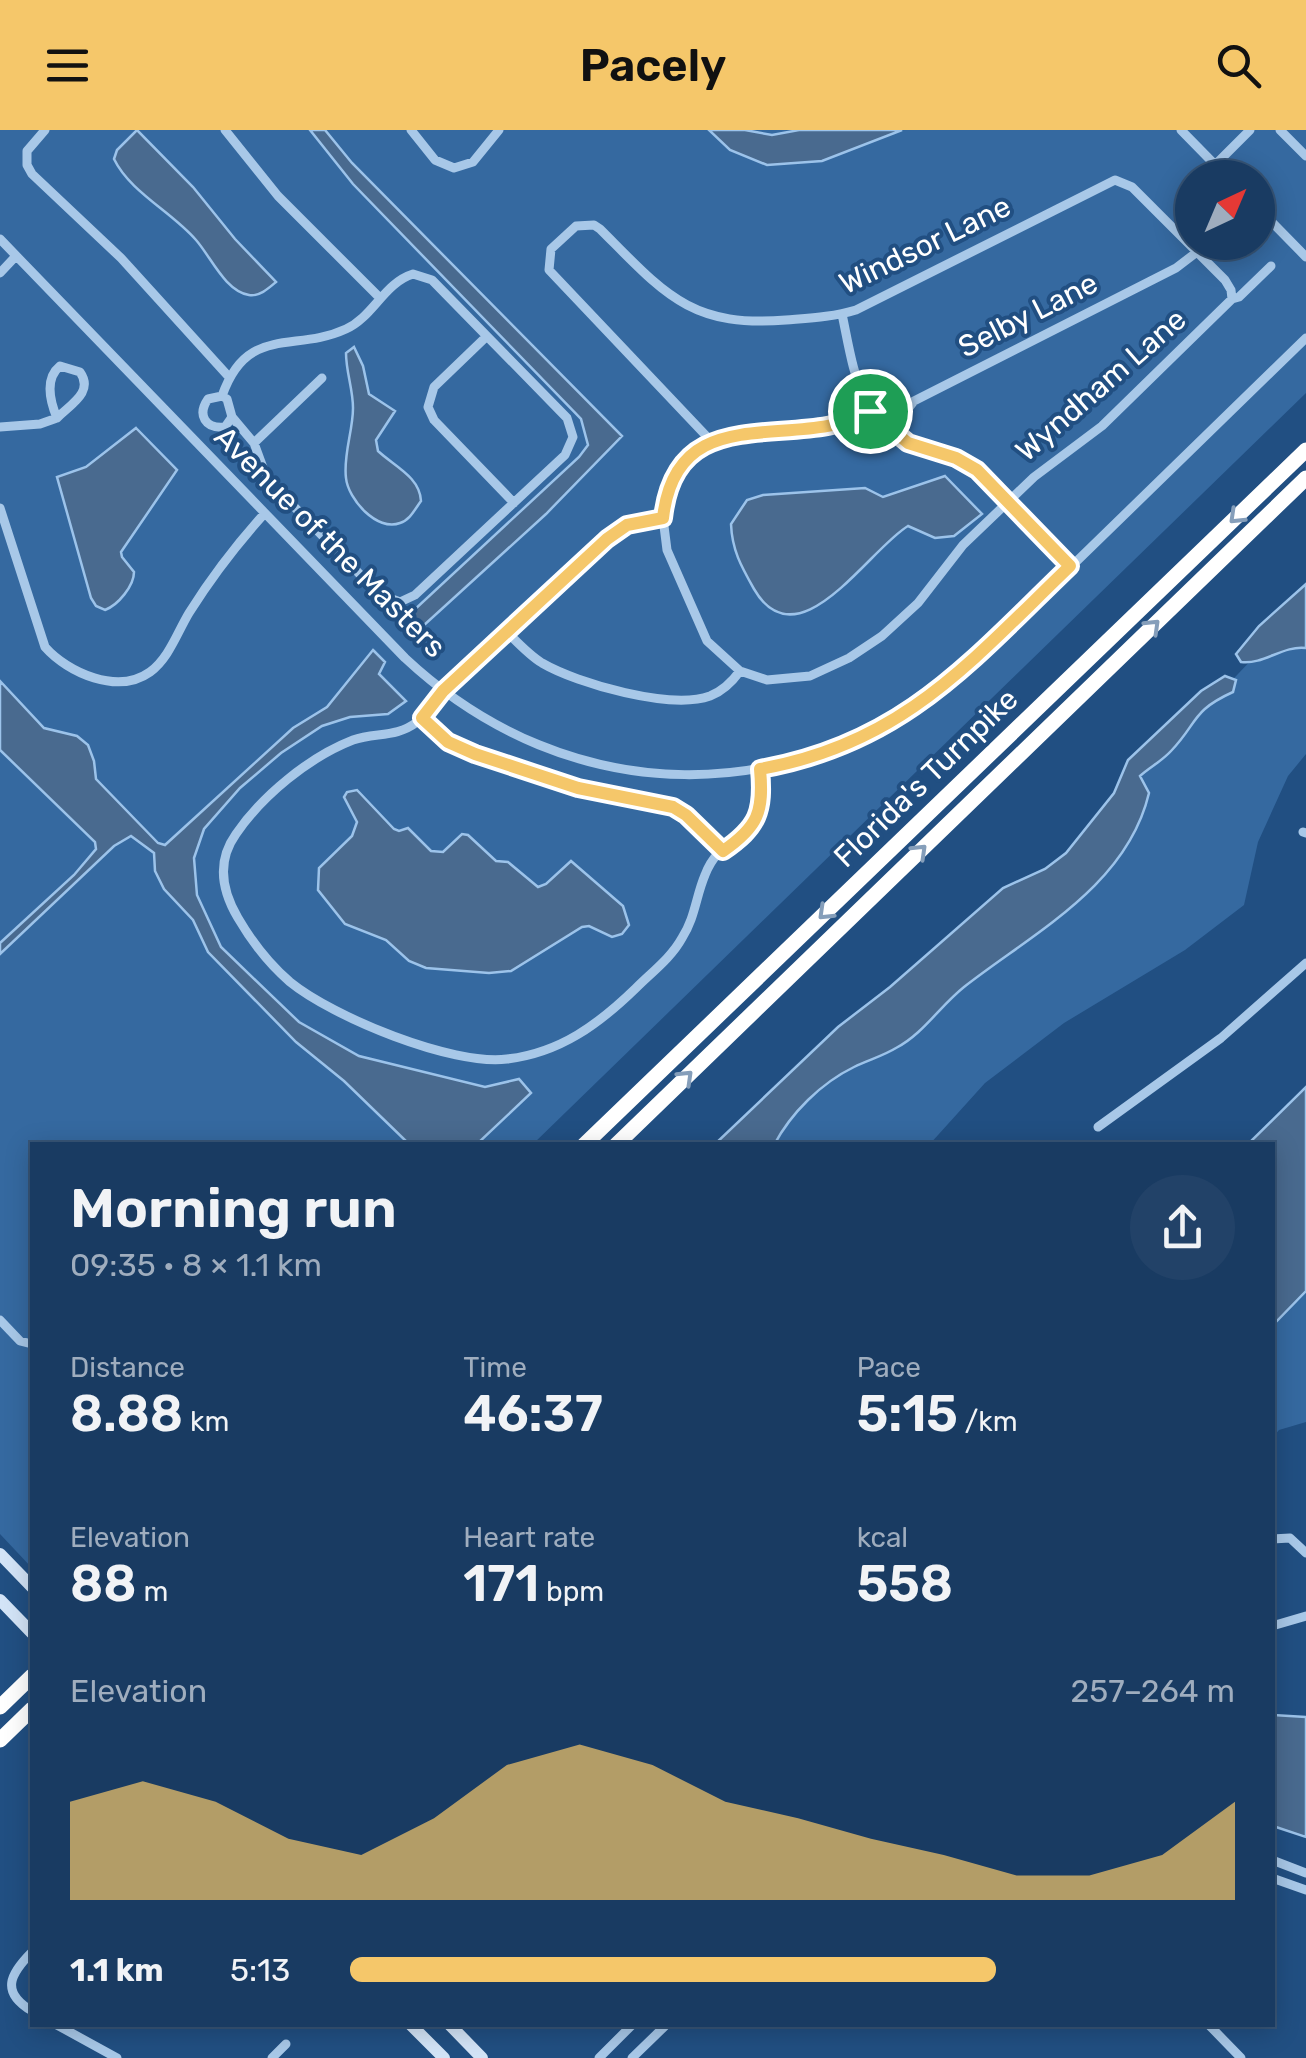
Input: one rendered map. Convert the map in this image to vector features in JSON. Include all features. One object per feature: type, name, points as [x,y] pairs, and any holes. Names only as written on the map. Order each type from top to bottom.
[{"type":"highway","name":"Florida's Turnpike","points":[[587,1142],[1306,450]]},
{"type":"highway","name":"Florida's Turnpike","points":[[619,1142],[1306,478]]},
{"type":"highway","points":[[0,1707],[30,1678]]},
{"type":"highway","points":[[0,1740],[30,1711]]},
{"type":"main road","points":[[0,1554],[30,1585]]},
{"type":"main road","points":[[0,1600],[30,1631]]},
{"type":"main road","points":[[414,2027],[444,2058]]},
{"type":"main road","points":[[452,2027],[482,2058]]},
{"type":"street","points":[[44,130],[27,151],[32,174],[122,258],[229,377]]},
{"type":"street","points":[[225,130],[259,175],[380,298]]},
{"type":"street","points":[[411,130],[435,160],[454,168],[473,162],[500,130]]},
{"type":"street","points":[[1181,130],[1211,160]]},
{"type":"street","points":[[1219,160],[1250,130]]},
{"type":"street","points":[[1283,131],[1306,156]]},
{"type":"street","name":"Windsor Lane","points":[[712,442],[549,270],[552,250],[570,230],[583,224],[594,226],[665,292],[698,312],[725,320],[759,322],[842,314],[1108,182],[1122,181],[1132,187],[1175,230]]},
{"type":"street","points":[[1275,225],[1306,257]]},
{"type":"street","name":"Avenue of the Masters","points":[[0,240],[406,658],[443,691],[522,738],[579,760],[658,774],[720,774],[760,769],[835,749],[920,705],[968,667],[1306,338]]},
{"type":"street","points":[[0,273],[16,256]]},
{"type":"street","name":"Selby Lane","points":[[891,431],[914,401],[1186,260]]},
{"type":"street","points":[[1205,260],[1225,280],[1232,299]]},
{"type":"street","name":"Wyndham Lane","points":[[1008,502],[1040,472],[1102,426],[1232,299],[1272,266]]},
{"type":"street","points":[[206,423],[204,405],[214,396],[228,399],[232,416],[254,442],[264,473],[272,484],[379,594],[400,602],[415,595],[570,450],[573,430],[566,418],[427,276],[413,274],[403,277],[346,329],[261,348],[242,359],[222,396]]},
{"type":"street","points":[[842,314],[858,386],[870,411],[891,431],[920,449],[971,466],[1070,566]]},
{"type":"street","points":[[487,336],[434,387],[428,406],[434,420],[514,502]]},
{"type":"street","points":[[0,426],[40,424],[57,418],[85,392],[84,378],[66,366],[60,366],[50,376],[50,397],[57,418]]},
{"type":"street","points":[[254,442],[322,378]]},
{"type":"street","points":[[870,411],[840,423],[738,433],[712,442],[680,470],[667,496],[663,518],[667,550],[700,629],[716,653],[740,670],[767,680],[796,680],[858,653],[918,603],[958,551],[1008,502]]},
{"type":"street","points":[[206,423],[224,427],[232,416]]},
{"type":"street","points":[[192,437],[206,423]]},
{"type":"street","points":[[0,508],[5,542],[45,647],[57,660],[88,676],[126,681],[147,674],[163,659],[222,566],[264,512]]},
{"type":"street","points":[[663,518],[643,520],[620,529],[443,691],[422,718],[393,735],[351,741],[307,766],[237,832],[226,854],[225,896],[246,932],[276,969],[322,1004],[433,1051],[468,1059],[504,1060],[556,1046],[602,1022],[676,949],[693,918],[708,868],[756,821],[761,804],[760,769]]},
{"type":"street","points":[[507,632],[544,664],[594,684],[642,695],[707,697],[726,687],[740,670]]},
{"type":"street","points":[[422,718],[448,742],[475,754],[578,788],[673,807],[723,851]]},
{"type":"street","points":[[1098,1127],[1222,1038],[1306,963]]},
{"type":"street","points":[[0,1320],[20,1341],[30,1344]]},
{"type":"street","points":[[1275,1535],[1296,1542],[1306,1553]]},
{"type":"street","points":[[1275,1625],[1306,1616]]},
{"type":"street","points":[[1275,1861],[1306,1873]]},
{"type":"street","points":[[1275,1879],[1306,1890]]},
{"type":"street","points":[[30,1954],[16,1968],[10,1982],[14,1997],[30,2009]]},
{"type":"street","points":[[62,2027],[117,2058]]},
{"type":"street","points":[[599,2058],[630,2027]]},
{"type":"street","points":[[632,2058],[661,2027]]},
{"type":"street","points":[[1212,2027],[1241,2058]]},
{"type":"street","points":[[272,2058],[286,2044]]},
{"type":"shaded area","points":[[0,130],[1306,130],[1306,393],[535,1142],[30,1142],[30,1566],[0,1534]]},
{"type":"shaded area","points":[[137,130],[276,282],[264,292],[240,292],[186,230],[130,182],[114,159],[117,150]]},
{"type":"shaded area","points":[[310,130],[325,130],[352,163],[622,436],[546,514],[411,637],[399,624],[588,445],[581,419],[353,184]]},
{"type":"shaded area","points":[[709,130],[772,135],[799,130],[902,130],[822,161],[767,165],[730,150]]},
{"type":"shaded area","points":[[354,347],[369,394],[395,411],[376,440],[378,451],[411,479],[420,493],[421,501],[400,523],[391,525],[373,518],[358,504],[348,486],[346,461],[353,408],[346,353]]},
{"type":"shaded area","points":[[136,428],[177,470],[121,552],[134,572],[133,577],[124,594],[105,610],[91,598],[57,477],[86,467]]},
{"type":"shaded area","points":[[945,476],[982,514],[954,536],[935,538],[908,526],[833,595],[812,609],[791,614],[772,609],[754,589],[738,558],[731,524],[747,500],[763,495],[865,488],[883,497]]},
{"type":"shaded area","points":[[1306,584],[1306,648],[1241,662],[1236,654],[1259,626]]},
{"type":"shaded area","points":[[1293,646],[1306,648],[1306,754],[1288,776],[1258,842],[1244,905],[1185,950],[1064,1023],[985,1083],[932,1142],[764,1142],[862,1044],[1049,919],[1140,777],[1257,654]]},
{"type":"shaded area","points":[[373,650],[385,662],[379,674],[406,701],[388,714],[350,717],[322,726],[281,753],[240,788],[204,829],[194,858],[197,895],[221,947],[299,1022],[359,1056],[485,1087],[519,1079],[531,1093],[479,1142],[407,1142],[344,1081],[296,1042],[208,952],[193,920],[164,889],[155,871],[154,853],[131,836],[114,846],[0,954],[0,943],[74,875],[96,849],[95,842],[0,750],[0,681],[44,728],[77,736],[88,745],[96,779],[158,843],[165,845],[293,728],[327,707]]},
{"type":"shaded area","points":[[1225,676],[1236,680],[1233,692],[1202,712],[1171,751],[1140,776],[1149,793],[1138,826],[1121,855],[1074,905],[964,987],[906,1042],[819,1090],[776,1142],[717,1142],[838,1027],[1003,888],[1045,869],[1066,853],[1114,793],[1128,760],[1201,691]]},
{"type":"shaded area","points":[[357,790],[394,829],[408,828],[431,851],[443,852],[462,834],[468,835],[496,861],[508,862],[538,887],[571,861],[623,906],[629,925],[622,934],[612,937],[589,926],[582,927],[511,971],[426,968],[409,961],[386,940],[345,924],[318,890],[319,868],[352,836],[357,822],[344,797]]},
{"type":"shaded area","points":[[1306,1087],[1306,1291],[1275,1323],[1275,1142],[1250,1142]]},
{"type":"shaded area","points":[[1306,1273],[1306,1422],[1275,1435],[1275,1309]]},
{"type":"shaded area","points":[[1275,1715],[1306,1717],[1306,1837],[1275,1827]]},
{"type":"route","points":[[870,411],[908,443],[956,458],[977,470],[1070,566],[968,667],[920,705],[835,749],[760,769],[761,804],[756,821],[743,837],[723,851],[673,807],[578,788],[460,749],[422,718],[443,691],[607,539],[627,525],[663,518],[672,482],[700,449],[724,436],[840,423],[870,411]]}]
